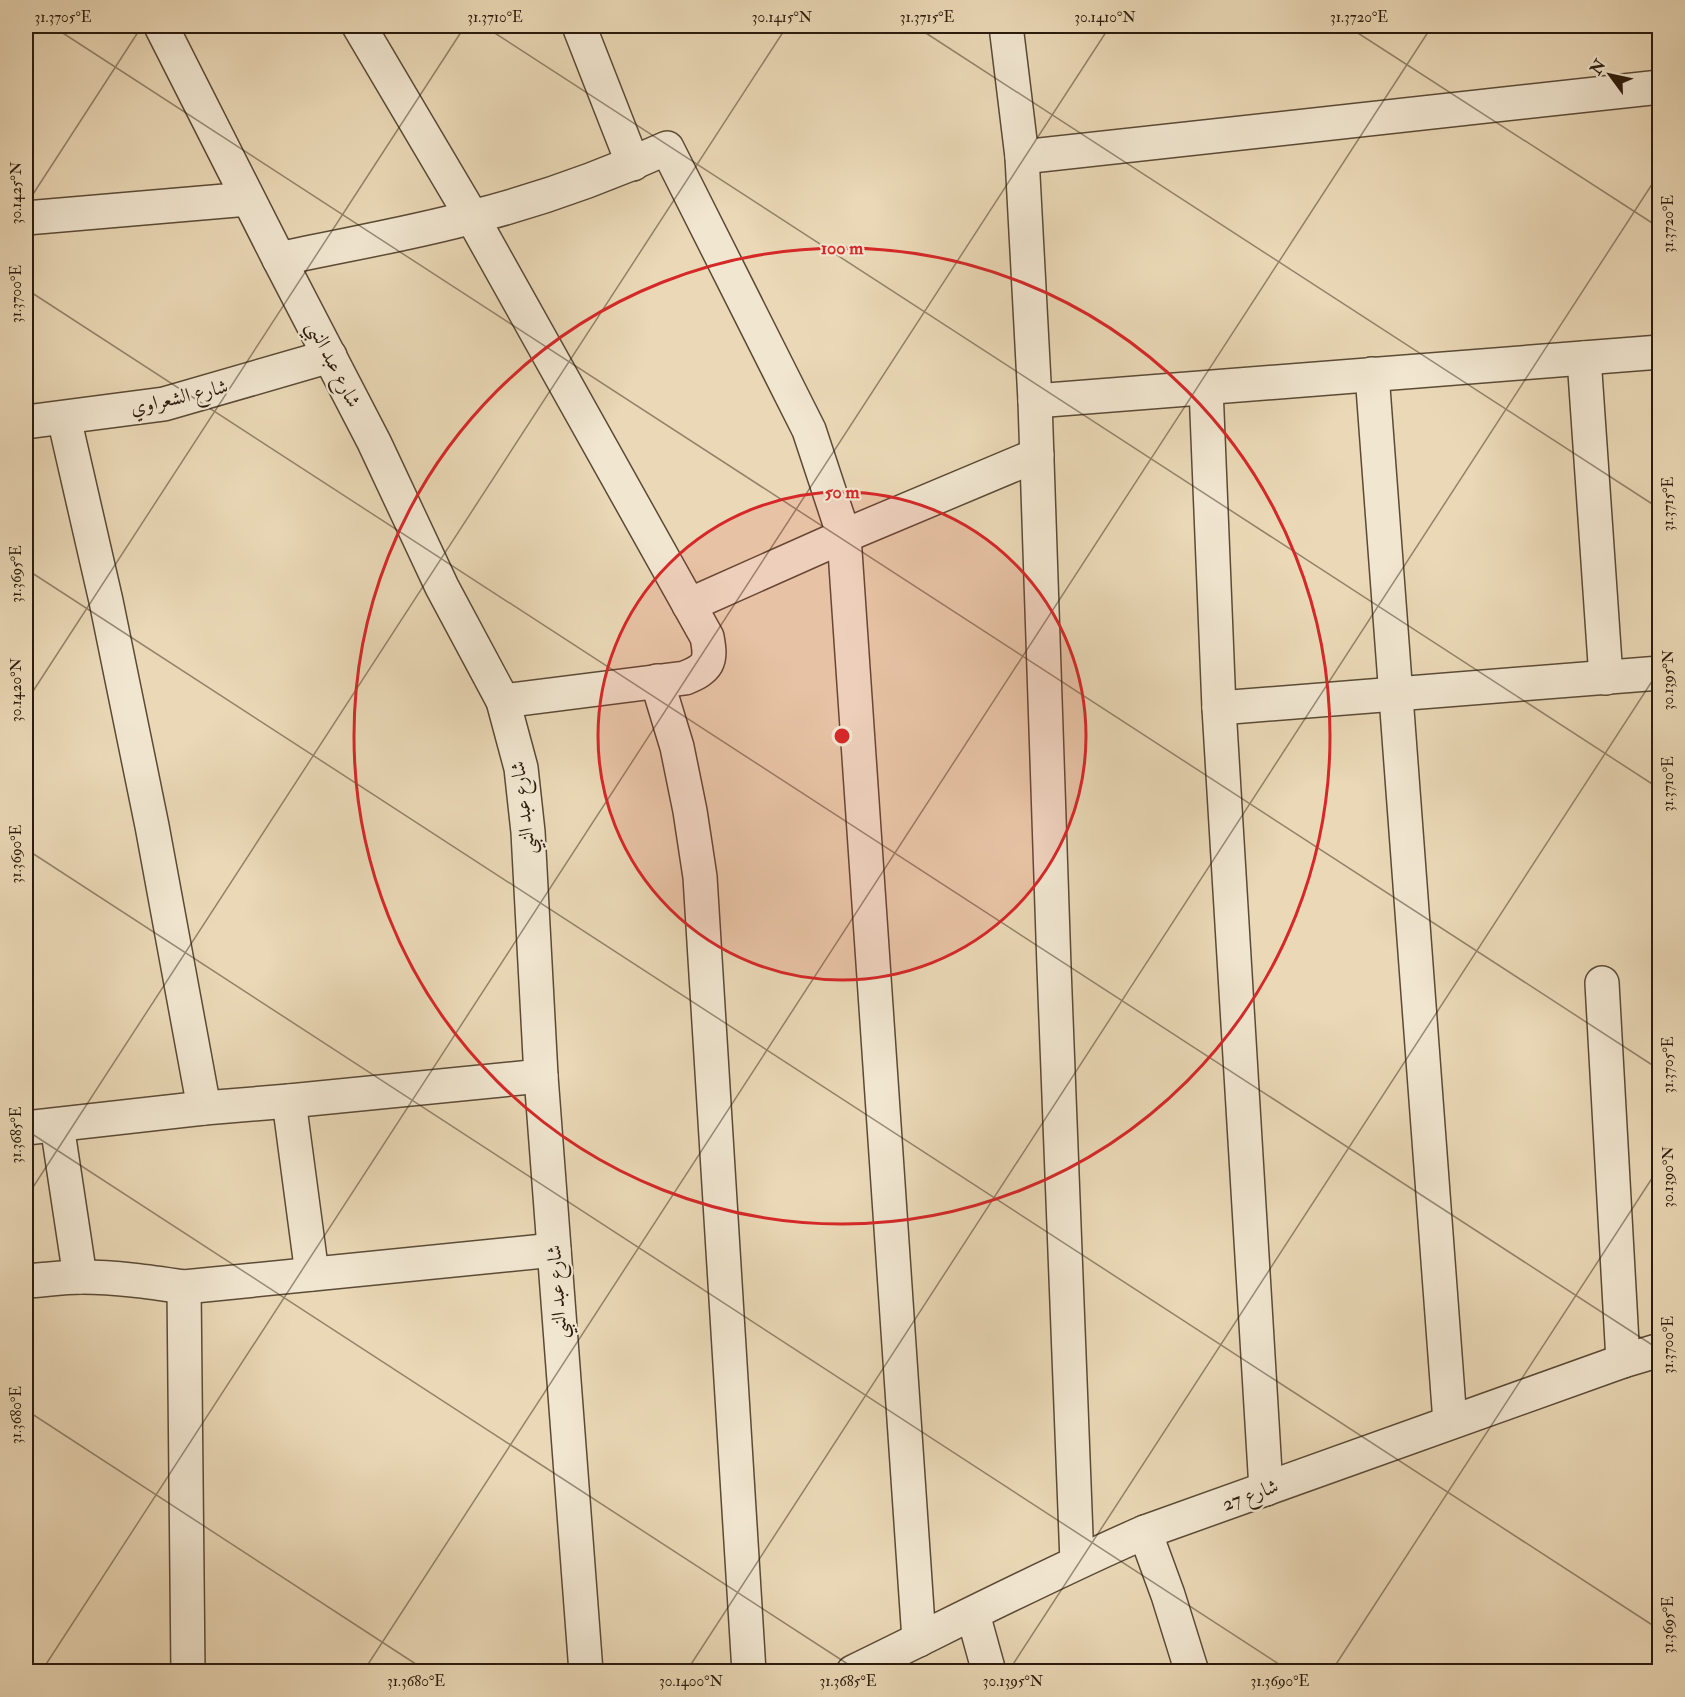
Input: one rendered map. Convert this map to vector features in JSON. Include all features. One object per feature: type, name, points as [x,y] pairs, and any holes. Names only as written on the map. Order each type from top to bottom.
[{"type":"street","name":"شارع عبد النبي","points":[[161,26],[374,442],[442,587],[502,701],[520,768],[528,832],[541,1076],[586,1671]]},
{"type":"street","points":[[359,26],[472,217],[707,637],[711,655],[702,671],[685,678],[502,701]]},
{"type":"street","points":[[579,26],[633,164]]},
{"type":"street","points":[[1006,26],[1022,157],[1035,400],[1077,1562]]},
{"type":"street","points":[[1022,157],[1659,87]]},
{"type":"street","points":[[279,260],[472,217],[570,188],[633,164],[667,148],[809,430],[844,536],[919,1640]]},
{"type":"street","points":[[26,218],[248,199]]},
{"type":"street","points":[[1035,400],[1659,352]]},
{"type":"street","name":"شارع الشعراوي","points":[[26,422],[164,404],[330,356]]},
{"type":"street","points":[[1584,358],[1606,678]]},
{"type":"street","points":[[1372,374],[1450,1422]]},
{"type":"street","points":[[1206,388],[1219,708],[1266,1489]]},
{"type":"street","points":[[64,418],[106,601],[150,815],[204,1108]]},
{"type":"street","points":[[689,605],[844,536],[1037,455]]},
{"type":"street","points":[[1219,708],[1659,673]]},
{"type":"street","points":[[657,681],[677,747],[700,877],[749,1671]]},
{"type":"street","points":[[1602,983],[1623,1361]]},
{"type":"street","points":[[80,1277],[41,1127],[204,1108],[541,1076]]},
{"type":"street","points":[[289,1101],[312,1274]]},
{"type":"street","points":[[26,1281],[80,1277],[132,1280],[184,1287],[554,1250]]},
{"type":"street","points":[[184,1287],[188,1671]]},
{"type":"street","name":"شارع 27","points":[[854,1671],[1077,1562],[1144,1532],[1659,1350]]},
{"type":"street","points":[[1144,1532],[1168,1595],[1192,1671]]},
{"type":"street","points":[[973,1614],[989,1671]]}]
